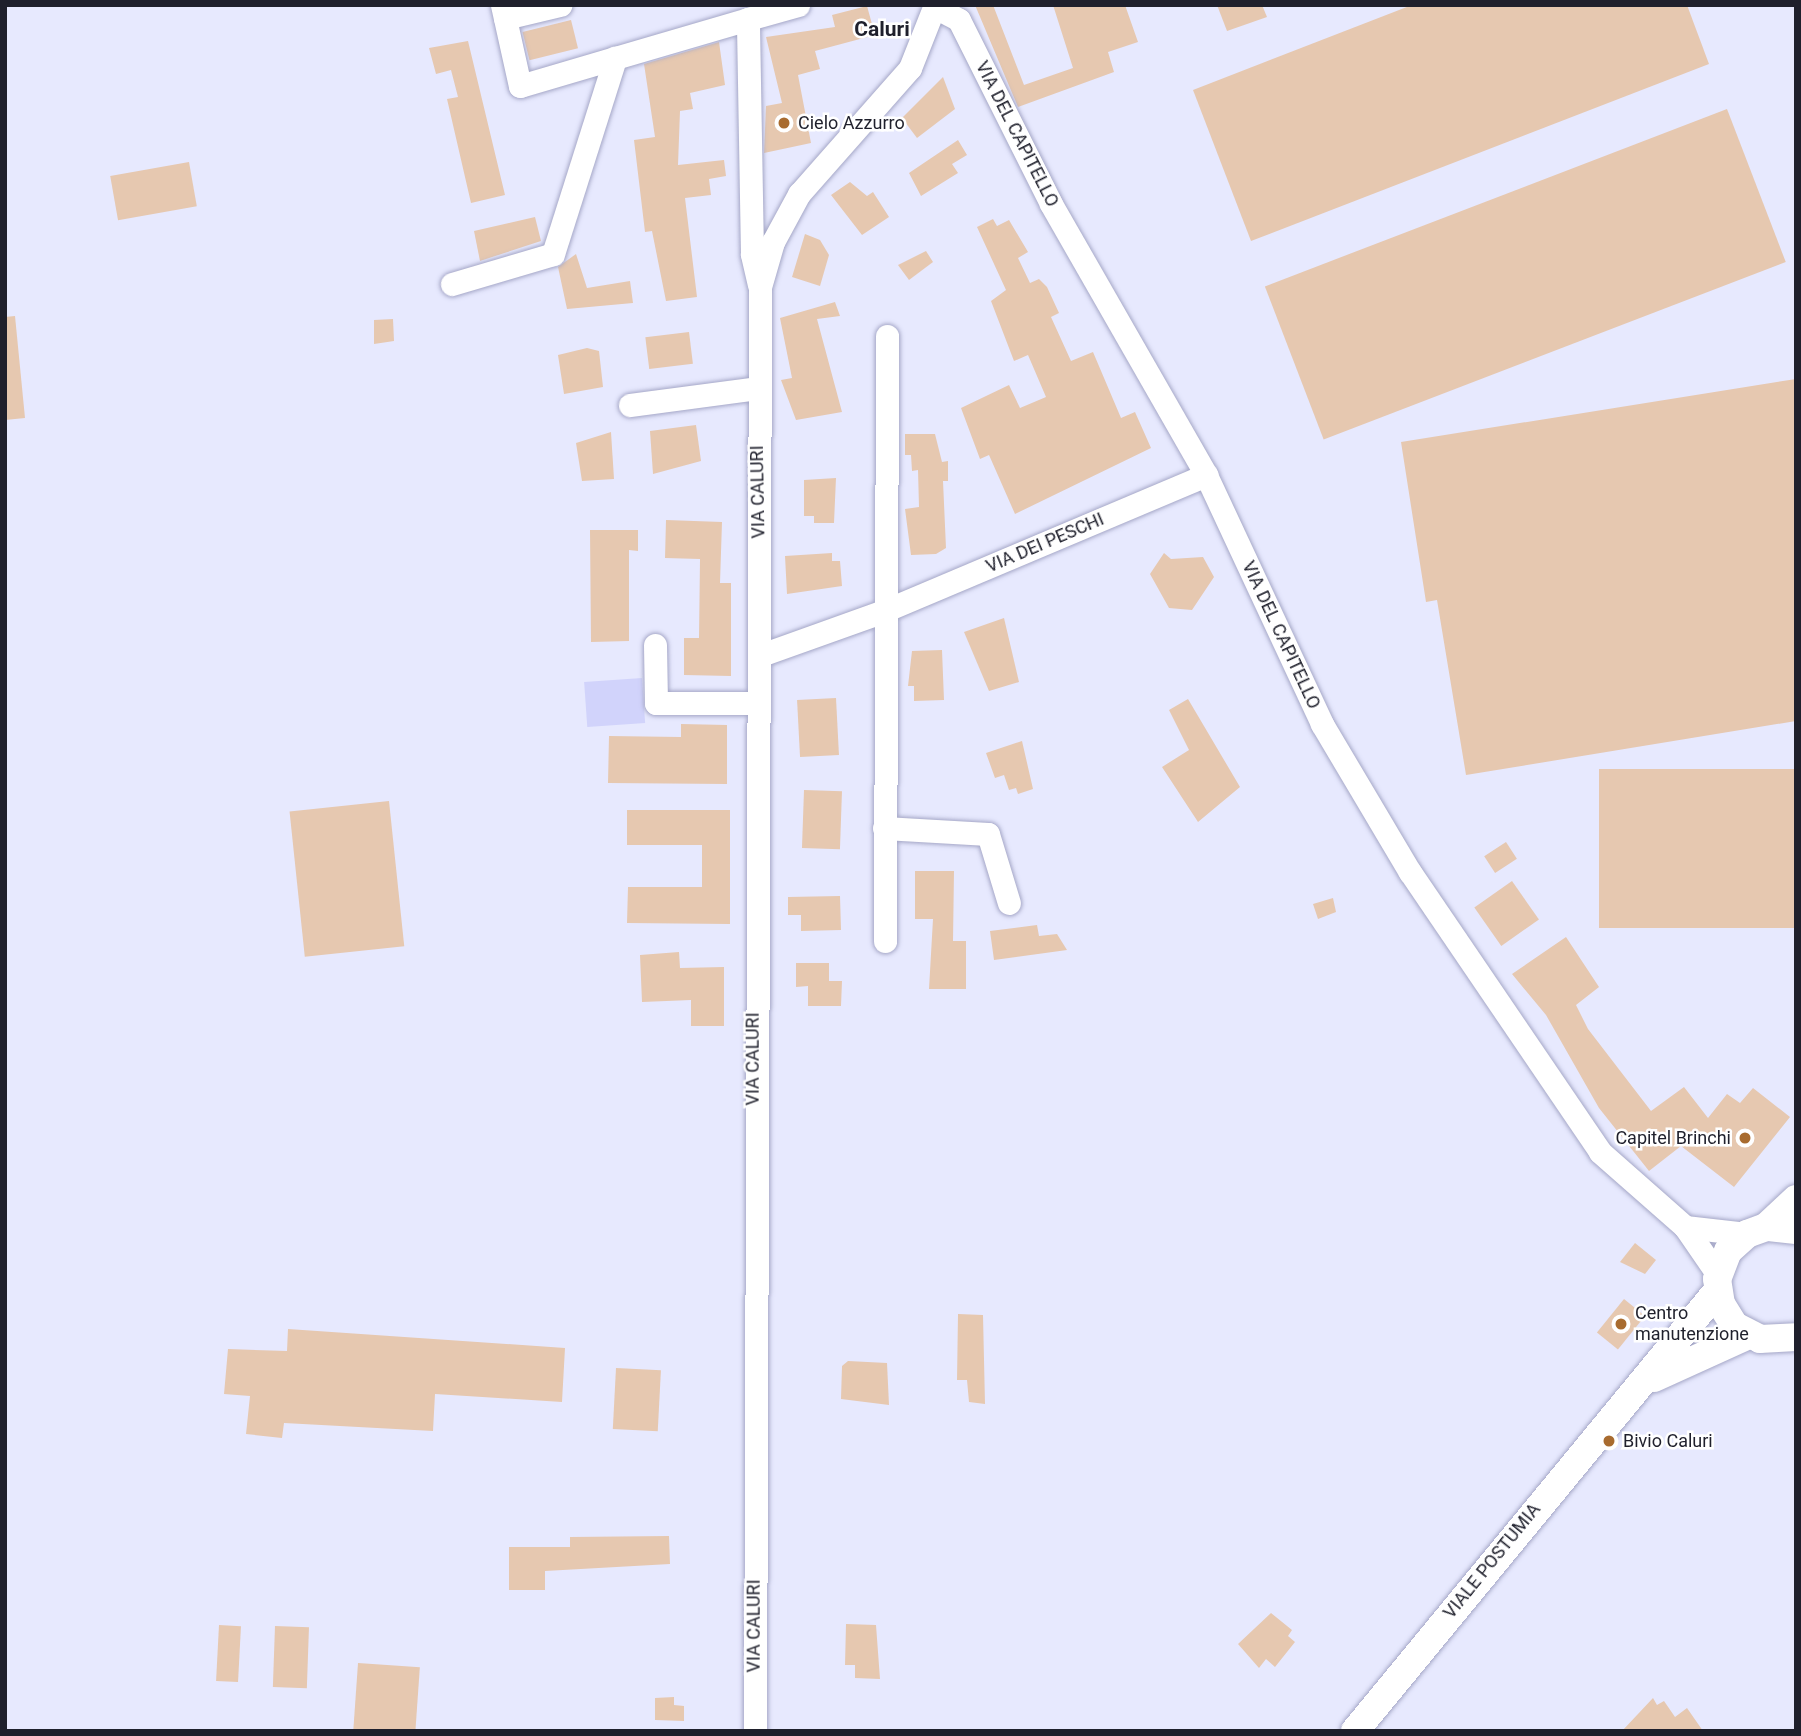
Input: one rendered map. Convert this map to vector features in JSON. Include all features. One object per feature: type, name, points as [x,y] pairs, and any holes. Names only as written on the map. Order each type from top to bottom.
[{"type":"main road","name":"VIALE POSTUMIA","points":[[1355,1731],[1718,1283],[1728,1251],[1796,1199]]},
{"type":"main road","points":[[1756,1231],[1796,1230]]},
{"type":"main road","points":[[1718,1283],[1727,1316],[1749,1335]]},
{"type":"main road","name":"VIALE POSTUMIA","points":[[1630,1391],[1697,1354],[1749,1335],[1790,1342]]},
{"type":"street","points":[[559,5],[504,12],[520,86],[798,5]]},
{"type":"street","name":"VIA CALURI","points":[[755,1731],[753,1050],[761,655],[757,388],[760,288],[773,242],[799,194],[910,68],[935,6]]},
{"type":"street","name":"VIA DEL CAPITELLO","points":[[935,6],[959,20],[1051,204],[1206,475],[1322,724],[1410,872],[1600,1152],[1685,1227],[1718,1283]]},
{"type":"street","name":"VIA CALURI","points":[[748,19],[752,254],[760,288]]},
{"type":"street","points":[[452,284],[553,254],[615,58]]},
{"type":"street","points":[[885,941],[887,336]]},
{"type":"street","points":[[630,405],[757,388]]},
{"type":"street","name":"VIA DEI PESCHI","points":[[761,655],[884,611],[1206,475]]},
{"type":"street","points":[[655,645],[656,703],[760,703]]},
{"type":"street","points":[[884,828],[988,834],[1009,903]]},
{"type":"street","points":[[1685,1227],[1756,1231]]},
{"type":"shaded area","points":[[642,678],[645,723],[587,727],[584,682]]},
{"type":"building","points":[[975,5],[993,5],[1024,85],[1073,68],[1053,5],[1125,5],[1138,42],[1108,52],[1114,72],[1018,107]]},
{"type":"building","points":[[1217,5],[1262,5],[1267,17],[1227,31]]},
{"type":"building","points":[[1412,5],[1687,5],[1709,64],[1251,241],[1193,90]]},
{"type":"building","points":[[867,6],[875,35],[815,51],[820,69],[798,75],[811,143],[764,153],[766,106],[782,103],[766,37],[835,27],[832,15]]},
{"type":"building","points":[[571,20],[578,48],[530,60],[522,32]]},
{"type":"building","points":[[468,41],[505,195],[471,203],[447,99],[458,97],[451,70],[436,74],[429,48]]},
{"type":"building","points":[[719,42],[725,85],[690,93],[693,109],[680,111],[678,165],[724,160],[726,176],[709,179],[711,195],[685,198],[697,297],[666,301],[652,231],[645,232],[634,140],[655,137],[644,64]]},
{"type":"building","points":[[943,77],[955,109],[917,138],[902,118]]},
{"type":"building","points":[[1727,109],[1786,262],[1324,439],[1265,286]]},
{"type":"building","points":[[958,140],[967,155],[952,164],[958,173],[921,196],[909,173]]},
{"type":"building","points":[[189,162],[197,206],[118,220],[110,176]]},
{"type":"building","points":[[850,182],[867,196],[873,192],[889,217],[862,235],[831,195]]},
{"type":"building","points":[[535,217],[541,241],[480,261],[474,231]]},
{"type":"building","points":[[993,219],[997,226],[1009,220],[1028,252],[1018,258],[1030,283],[1039,279],[1047,287],[1059,313],[1051,317],[1071,361],[1093,352],[1121,418],[1135,412],[1151,448],[1015,514],[989,455],[980,459],[961,408],[1009,385],[1020,408],[1046,397],[1028,355],[1014,361],[991,301],[1006,290],[977,227]]},
{"type":"building","points":[[805,234],[820,240],[829,255],[820,286],[792,277]]},
{"type":"building","points":[[926,251],[933,262],[909,280],[898,265]]},
{"type":"building","points":[[576,254],[587,288],[630,281],[633,303],[567,309],[558,267]]},
{"type":"building","points":[[835,302],[840,316],[817,319],[842,412],[796,420],[781,380],[792,378],[780,318]]},
{"type":"building","points":[[15,316],[25,418],[5,420],[5,317]]},
{"type":"building","points":[[393,319],[394,341],[374,344],[374,320]]},
{"type":"building","points":[[689,332],[693,364],[649,369],[645,337]]},
{"type":"building","points":[[587,348],[599,351],[603,387],[564,394],[558,355]]},
{"type":"building","points":[[1796,379],[1796,721],[1466,775],[1437,600],[1426,602],[1401,442]]},
{"type":"building","points":[[696,425],[701,461],[653,474],[650,431]]},
{"type":"building","points":[[611,432],[614,479],[582,481],[576,443]]},
{"type":"building","points":[[905,434],[935,434],[942,462],[948,461],[948,481],[943,481],[946,548],[936,554],[911,555],[905,509],[919,507],[918,470],[912,471],[911,455],[905,455]]},
{"type":"building","points":[[836,478],[834,523],[814,523],[814,516],[804,516],[804,480]]},
{"type":"building","points":[[666,520],[722,522],[720,583],[731,583],[731,676],[684,675],[684,638],[699,638],[700,559],[665,558]]},
{"type":"building","points":[[590,530],[638,530],[638,551],[629,550],[629,641],[591,642]]},
{"type":"building","points":[[832,553],[832,561],[840,561],[842,586],[787,594],[785,556]]},
{"type":"building","points":[[1164,553],[1171,559],[1203,557],[1214,577],[1192,610],[1169,608],[1150,574]]},
{"type":"building","points":[[1004,618],[1019,682],[989,691],[964,632]]},
{"type":"building","points":[[942,650],[944,700],[914,701],[914,686],[908,686],[912,651]]},
{"type":"building","points":[[836,698],[839,755],[800,757],[797,700]]},
{"type":"building","points":[[1188,699],[1240,787],[1198,822],[1162,767],[1189,750],[1169,710]]},
{"type":"building","points":[[681,724],[727,725],[727,784],[608,783],[609,736],[681,737]]},
{"type":"building","points":[[1022,741],[1033,789],[1018,794],[1016,788],[1009,790],[1004,775],[995,778],[986,753]]},
{"type":"building","points":[[1599,769],[1796,769],[1796,928],[1599,928]]},
{"type":"building","points":[[804,790],[842,791],[840,849],[802,848]]},
{"type":"building","points":[[389,801],[404,946],[305,957],[290,811]]},
{"type":"building","points":[[627,810],[730,810],[730,924],[627,923],[628,887],[702,887],[702,845],[627,845]]},
{"type":"building","points":[[1506,842],[1517,859],[1495,873],[1484,856]]},
{"type":"building","points":[[915,871],[954,871],[953,941],[966,941],[966,989],[929,989],[933,919],[915,919]]},
{"type":"building","points":[[1512,881],[1539,920],[1501,946],[1474,907]]},
{"type":"building","points":[[840,896],[841,930],[801,931],[801,915],[788,915],[788,897]]},
{"type":"building","points":[[1333,898],[1336,912],[1318,919],[1313,904]]},
{"type":"building","points":[[1037,925],[1039,936],[1057,934],[1067,950],[994,960],[990,931]]},
{"type":"building","points":[[1566,937],[1599,987],[1576,1005],[1588,1029],[1651,1111],[1684,1087],[1708,1118],[1727,1094],[1740,1103],[1753,1088],[1790,1117],[1734,1187],[1681,1146],[1649,1171],[1599,1108],[1546,1015],[1512,974]]},
{"type":"building","points":[[679,952],[680,968],[724,967],[724,1026],[691,1026],[691,1000],[642,1002],[640,955]]},
{"type":"building","points":[[796,963],[829,963],[829,981],[842,981],[841,1006],[808,1006],[808,986],[796,987]]},
{"type":"building","points":[[1635,1243],[1656,1260],[1645,1274],[1620,1262]]},
{"type":"building","name":"Centro manutenzione","points":[[1624,1299],[1645,1316],[1618,1349],[1597,1332]]},
{"type":"building","points":[[958,1314],[983,1315],[985,1404],[969,1402],[967,1380],[957,1380]]},
{"type":"building","points":[[288,1329],[565,1348],[562,1402],[435,1394],[433,1431],[284,1423],[282,1438],[246,1434],[250,1396],[224,1394],[228,1349],[287,1351]]},
{"type":"building","points":[[848,1361],[887,1363],[889,1405],[841,1399],[842,1366]]},
{"type":"building","points":[[616,1368],[661,1370],[658,1431],[613,1429]]},
{"type":"building","points":[[669,1536],[670,1564],[545,1571],[545,1590],[509,1590],[509,1547],[570,1547],[570,1537]]},
{"type":"building","points":[[1271,1613],[1292,1630],[1288,1636],[1295,1642],[1275,1667],[1266,1659],[1259,1668],[1238,1644]]},
{"type":"building","points":[[846,1624],[876,1625],[880,1679],[855,1678],[855,1665],[845,1665]]},
{"type":"building","points":[[219,1625],[241,1626],[238,1682],[216,1681]]},
{"type":"building","points":[[275,1626],[309,1627],[307,1688],[273,1687]]},
{"type":"building","points":[[358,1663],[420,1667],[415,1731],[353,1731]]},
{"type":"building","points":[[674,1697],[674,1705],[684,1706],[684,1721],[655,1720],[655,1698]]},
{"type":"building","points":[[1653,1698],[1657,1705],[1664,1701],[1675,1717],[1687,1708],[1703,1731],[1622,1731]]},
{"type":"place","name":"Cielo Azzurro","points":[[784,123]]},
{"type":"place","name":"Capitel Brinchi","points":[[1745,1138]]},
{"type":"place","name":"Centro manutenzione","points":[[1621,1324]]},
{"type":"place","name":"Bivio Caluri","points":[[1609,1441]]},
{"type":"district","name":"Caluri","points":[[882,29]]}]
